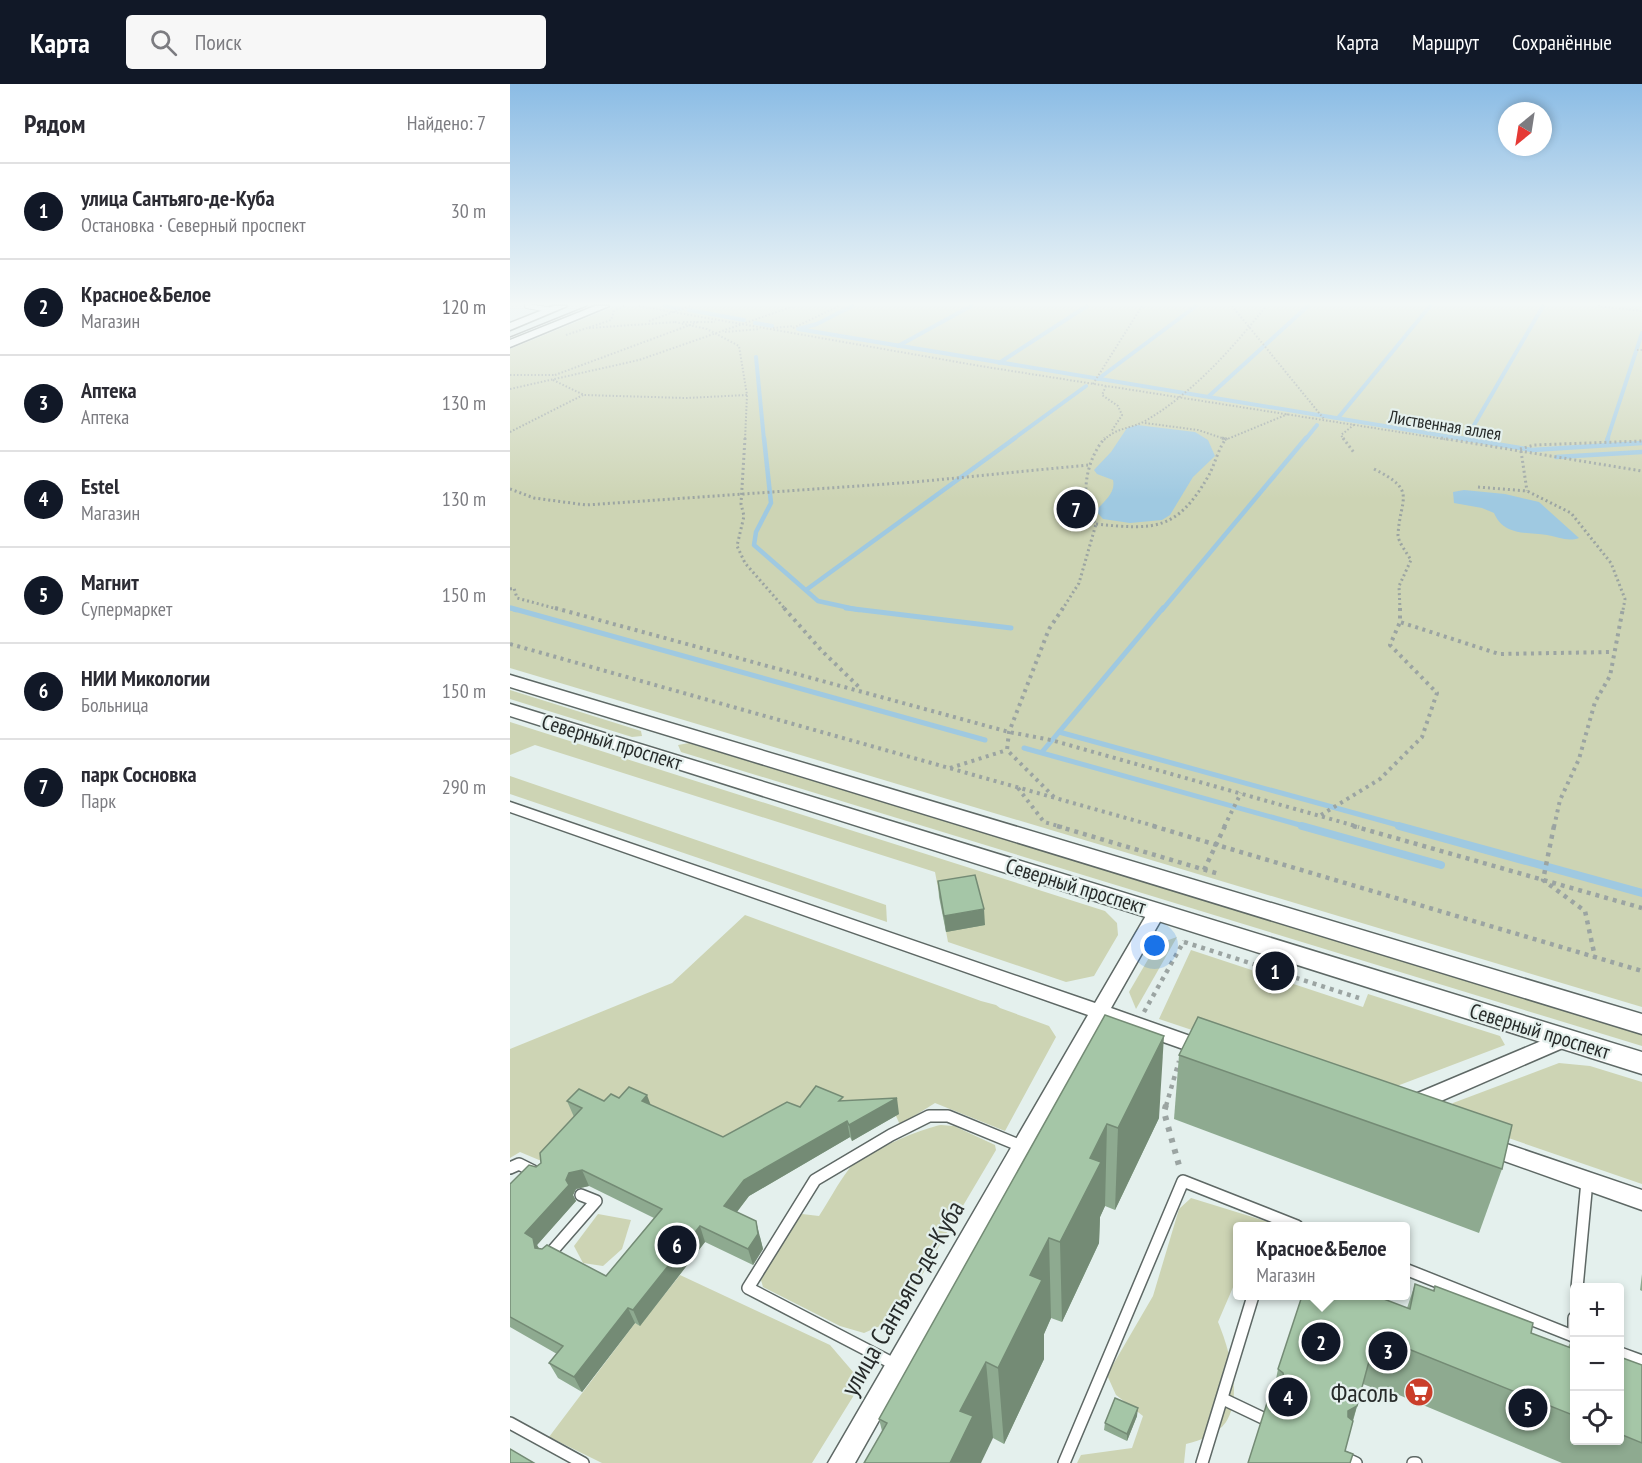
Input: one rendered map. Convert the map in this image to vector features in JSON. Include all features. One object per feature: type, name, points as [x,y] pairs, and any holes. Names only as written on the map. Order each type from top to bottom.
[{"type":"main road","name":"Северный проспект","points":[[510,681],[1642,1024]]},
{"type":"main road","name":"Северный проспект","points":[[510,710],[1642,1063]]},
{"type":"main road","points":[[647,753],[675,730]]},
{"type":"street","points":[[510,807],[1225,1056]]},
{"type":"street","name":"улица Сантьяго-де-Куба","points":[[841,1463],[1022,1146],[1101,1013],[1157,911]]},
{"type":"street","points":[[1423,1125],[1391,1113],[1565,1039]]},
{"type":"street","points":[[1467,1140],[1642,1200]]},
{"type":"lane","points":[[896,1365],[748,1288],[815,1180],[891,1135],[928,1116],[948,1116],[1022,1146]]},
{"type":"lane","points":[[510,1168],[519,1164],[542,1175]]},
{"type":"lane","points":[[1064,1463],[1183,1181],[1274,1222]]},
{"type":"lane","points":[[1577,1283],[1587,1181]]},
{"type":"lane","points":[[548,1257],[596,1201],[581,1195]]},
{"type":"lane","points":[[1410,1271],[1570,1334]]},
{"type":"lane","points":[[1202,1463],[1252,1300]]},
{"type":"lane","points":[[1624,1354],[1642,1361]]},
{"type":"lane","points":[[1223,1399],[1267,1420]]},
{"type":"lane","points":[[510,1423],[583,1463]]},
{"type":"lane","points":[[1342,1456],[1356,1463]]},
{"type":"path","points":[[555,375],[568,370]]},
{"type":"path","points":[[510,389],[594,370]]},
{"type":"path","points":[[743,370],[747,395],[741,504],[744,516],[737,546],[745,563],[822,651],[861,690]]},
{"type":"path","name":"Лиственная аллея","points":[[1013,370],[1174,397],[1324,418],[1642,471]]},
{"type":"path","points":[[1093,384],[1102,370]]},
{"type":"path","points":[[1144,422],[1208,370]]},
{"type":"path","points":[[1284,370],[1324,418]]},
{"type":"path","points":[[510,375],[565,377]]},
{"type":"path","points":[[552,380],[584,394],[687,398],[747,395]]},
{"type":"path","points":[[1106,386],[1102,395],[1119,406],[1122,415],[1101,442],[1088,465],[1089,510],[1096,524],[1140,527],[1162,525],[1174,519],[1186,508],[1219,460],[1225,439]]},
{"type":"path","points":[[510,432],[544,418],[557,407],[584,394]]},
{"type":"path","points":[[1110,433],[1120,427],[1144,422],[1198,430],[1225,439],[1289,413]]},
{"type":"path","points":[[1355,424],[1341,435],[1355,454]]},
{"type":"path","points":[[1527,491],[1519,451],[1534,445],[1642,441]]},
{"type":"path","points":[[510,489],[534,498],[585,505],[915,482],[1088,465]]},
{"type":"path","points":[[1321,815],[1380,779],[1422,737],[1437,693],[1390,645],[1400,622],[1399,586],[1411,560],[1398,537],[1404,508],[1404,492],[1396,479],[1374,469]]},
{"type":"path","points":[[1478,487],[1527,491],[1571,513],[1611,563],[1625,599],[1619,642],[1613,652],[1610,676],[1595,702],[1580,759],[1560,800],[1543,880]]},
{"type":"path","points":[[1007,750],[1009,732],[1049,629],[1079,583],[1096,524]]},
{"type":"path","points":[[510,589],[514,588],[517,598],[1009,732],[1051,740],[1642,908]]},
{"type":"path","points":[[1400,622],[1446,639],[1499,654],[1613,652]]},
{"type":"path","points":[[510,644],[1055,797],[1642,971]]},
{"type":"path","points":[[949,768],[1007,750]]},
{"type":"path","points":[[1007,750],[1055,797]]},
{"type":"path","points":[[1017,787],[1044,822],[1219,874]]},
{"type":"path","points":[[1204,870],[1241,793]]},
{"type":"path","points":[[1543,880],[1585,911],[1595,957]]},
{"type":"path","points":[[1137,1025],[1185,939],[1359,999]]},
{"type":"path","points":[[1179,1061],[1164,1112],[1183,1181]]},
{"type":"green space","points":[[510,370],[1642,370],[1642,1007],[510,668]]},
{"type":"green space","points":[[510,690],[641,731],[642,736],[632,737],[510,699]]},
{"type":"green space","points":[[510,722],[1105,911],[1117,923],[1118,935],[1094,976],[1066,982],[948,942],[935,872],[535,745],[510,755]]},
{"type":"green space","points":[[689,743],[1642,1034],[1642,1046],[681,752],[678,745]]},
{"type":"green space","points":[[510,776],[886,905],[887,922],[510,794]]},
{"type":"green space","points":[[745,915],[1049,1026],[1056,1037],[1005,1131],[935,1103],[900,1125],[893,1109],[720,1157],[551,1165],[520,1152],[510,1158],[510,1049],[672,983]]},
{"type":"green space","points":[[1177,937],[1136,1009],[1129,992],[1157,944]]},
{"type":"green space","points":[[1191,950],[1363,1007],[1368,994],[1500,1036],[1505,1045],[1389,1089],[1363,1087],[1159,1019]]},
{"type":"green space","points":[[1559,1063],[1590,1066],[1642,1082],[1642,1184],[1459,1121],[1447,1111],[1453,1103]]},
{"type":"green space","points":[[941,1125],[954,1126],[995,1145],[996,1150],[896,1319],[864,1333],[840,1326],[763,1287],[761,1280],[790,1228],[802,1214],[819,1216],[849,1169],[866,1156],[892,1142]]},
{"type":"green space","points":[[1191,1198],[1269,1222],[1233,1222],[1233,1287],[1218,1322],[1230,1358],[1234,1386],[1231,1411],[1226,1422],[1213,1434],[1186,1444],[1184,1463],[1077,1463],[1081,1455],[1132,1448],[1143,1416],[1116,1395],[1107,1375],[1153,1296],[1179,1209]]},
{"type":"green space","points":[[598,1214],[631,1220],[622,1249],[603,1266],[583,1263],[574,1246]]},
{"type":"green space","points":[[680,1275],[830,1345],[854,1373],[859,1387],[812,1463],[602,1463],[549,1437],[635,1323],[640,1325]]},
{"type":"water","points":[[1137,425],[1195,432],[1208,440],[1215,456],[1193,477],[1170,515],[1162,520],[1130,523],[1103,519],[1096,511],[1111,493],[1113,480],[1097,474],[1094,470],[1111,452],[1127,428]]},
{"type":"water","points":[[1464,490],[1505,494],[1539,502],[1579,538],[1567,539],[1516,532],[1504,526],[1494,513],[1482,508],[1454,503],[1453,492]]},
{"type":"building","points":[[975,875],[984,909],[944,916],[938,881]]},
{"type":"building","points":[[1105,1015],[1164,1036],[1118,1128],[1107,1124],[1090,1158],[1101,1162],[1060,1242],[1049,1238],[1030,1275],[1042,1280],[998,1368],[986,1362],[960,1411],[973,1416],[950,1463],[864,1463],[887,1423],[879,1419]]},
{"type":"building","points":[[1198,1017],[1512,1125],[1502,1169],[1179,1055]]},
{"type":"building","points":[[816,1086],[843,1097],[839,1101],[897,1098],[849,1125],[847,1121],[744,1180],[724,1206],[756,1221],[758,1234],[748,1249],[700,1226],[633,1310],[628,1308],[574,1377],[549,1363],[563,1346],[510,1317],[510,1184],[529,1165],[536,1167],[541,1163],[540,1153],[582,1108],[567,1101],[579,1089],[604,1101],[611,1094],[619,1098],[629,1087],[647,1095],[642,1101],[723,1137],[787,1102],[800,1107]],"holes":[[[582,1170],[662,1209],[606,1276],[547,1245],[542,1249],[535,1248],[533,1238],[525,1233],[569,1185],[566,1180],[569,1173]]]},
{"type":"building","points":[[1415,1284],[1434,1291],[1435,1286],[1533,1323],[1531,1333],[1570,1348],[1570,1414],[1401,1346],[1400,1349],[1375,1339],[1357,1406],[1348,1411],[1348,1417],[1353,1421],[1345,1451],[1353,1454],[1350,1463],[1248,1463],[1273,1384],[1280,1384],[1284,1380],[1283,1373],[1278,1369],[1301,1300],[1386,1300],[1410,1309]]},
{"type":"building","points":[[1624,1358],[1642,1365],[1642,1443],[1624,1436]]},
{"type":"building","points":[[1115,1398],[1138,1408],[1127,1434],[1105,1423]]},
{"type":"building","points":[[510,1449],[534,1463],[510,1463]]},
{"type":"waterway","points":[[757,370],[764,440]]},
{"type":"waterway","points":[[1048,370],[1098,379]]},
{"type":"waterway","points":[[1098,379],[1110,370]]},
{"type":"waterway","points":[[1209,396],[1237,370]]},
{"type":"waterway","points":[[1338,418],[1377,370]]},
{"type":"waterway","points":[[1466,439],[1506,370]]},
{"type":"waterway","points":[[1607,440],[1630,370]]},
{"type":"waterway","points":[[1098,379],[1469,440]]},
{"type":"waterway","points":[[1012,440],[1086,386]]},
{"type":"waterway","points":[[1305,440],[1317,425]]},
{"type":"waterway","points":[[764,438],[771,503],[756,532],[754,545],[818,601],[855,609]]},
{"type":"waterway","points":[[806,590],[1015,438]]},
{"type":"waterway","points":[[1162,610],[1306,438]]},
{"type":"waterway","points":[[1460,438],[1466,439]]},
{"type":"waterway","points":[[1606,444],[1608,438]]},
{"type":"waterway","points":[[1466,439],[1532,450],[1642,443]]},
{"type":"waterway","points":[[1556,457],[1642,452]]},
{"type":"waterway","points":[[510,608],[516,610]]},
{"type":"waterway","points":[[511,608],[985,740]]},
{"type":"waterway","points":[[846,608],[855,609]]},
{"type":"waterway","points":[[1059,732],[1163,608]]},
{"type":"waterway","points":[[855,609],[1011,628]]},
{"type":"waterway","points":[[855,609],[859,610]]},
{"type":"waterway","points":[[1042,752],[1059,732]]},
{"type":"waterway","points":[[1059,732],[1405,827]]},
{"type":"waterway","points":[[1024,748],[1307,827]]},
{"type":"waterway","points":[[1302,826],[1441,865]]},
{"type":"waterway","points":[[1399,826],[1642,893]]},
{"type":"place","name":"парк Сосновка","points":[[1076,509]]},
{"type":"place","name":"улица Сантьяго-де-Куба","points":[[1275,971]]},
{"type":"place","name":"НИИ Микологии","points":[[677,1245]]},
{"type":"place","name":"Красное&Белое","points":[[1321,1342]]},
{"type":"place","name":"Аптека","points":[[1388,1351]]},
{"type":"place","name":"Фасоль","points":[[1419,1392]]},
{"type":"place","name":"Estel","points":[[1288,1397]]},
{"type":"place","name":"Магнит","points":[[1528,1408]]}]
